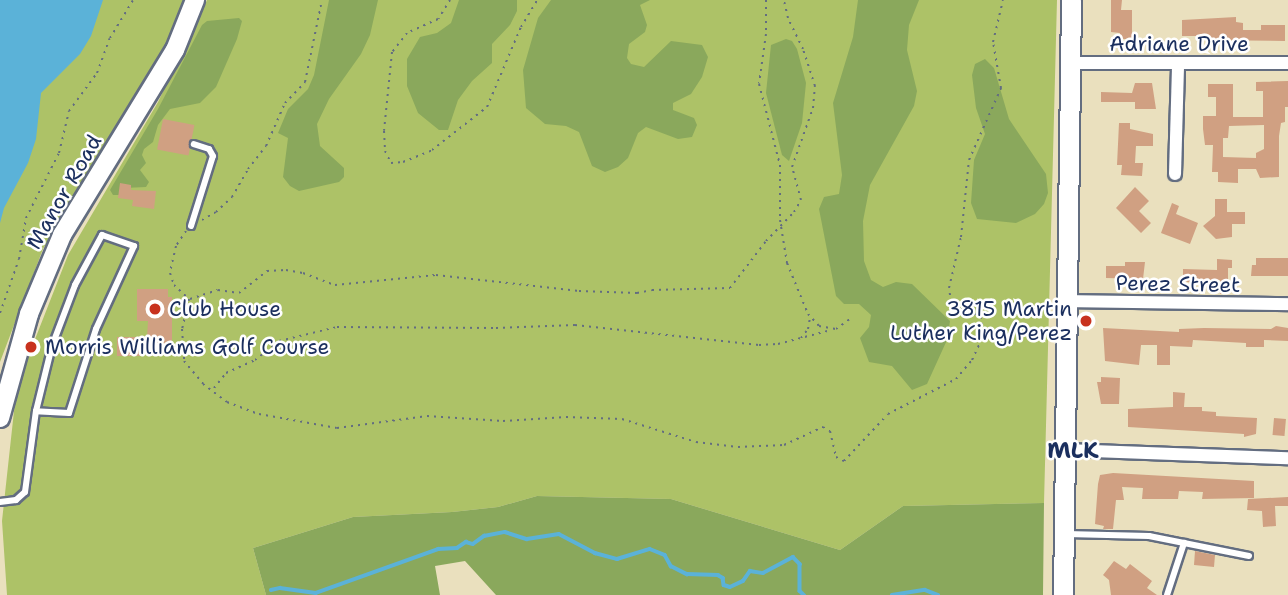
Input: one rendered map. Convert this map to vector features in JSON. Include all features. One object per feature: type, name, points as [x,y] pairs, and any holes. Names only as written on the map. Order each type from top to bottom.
[{"type":"main road","name":"Manor Road","points":[[0,418],[29,314],[62,235],[175,50],[195,0]]},
{"type":"main road","points":[[1063,595],[1070,0]]},
{"type":"street","name":"Adriane Drive","points":[[1071,63],[1288,63]]},
{"type":"street","points":[[1175,174],[1178,64]]},
{"type":"street","name":"Perez Street","points":[[1067,302],[1288,304]]},
{"type":"street","points":[[1065,450],[1288,458]]},
{"type":"lane","points":[[191,226],[213,156],[209,149],[194,144]]},
{"type":"lane","points":[[0,502],[16,500],[25,492],[36,411],[52,346],[75,285],[102,235],[134,246],[96,329],[69,413],[36,411]]},
{"type":"lane","points":[[1064,534],[1149,536],[1249,556]]},
{"type":"lane","points":[[1167,595],[1184,543]]},
{"type":"path","points":[[0,313],[19,259],[26,218],[59,153],[69,111],[97,73],[110,38],[133,0]]},
{"type":"path","points":[[189,299],[174,285],[170,273],[176,246],[191,226],[216,212],[232,197],[247,169],[266,146],[285,103],[305,82],[322,0]]},
{"type":"path","points":[[450,0],[438,19],[407,33],[392,52],[384,131],[386,151],[391,163],[403,162],[432,150],[487,107],[521,27],[537,0]]},
{"type":"path","points":[[766,0],[766,34],[759,84],[780,165],[780,225],[787,263],[810,317],[819,326],[831,330]]},
{"type":"path","points":[[189,299],[218,290],[239,293],[267,271],[286,270],[303,273],[335,285],[436,275],[549,290],[637,293],[675,288],[717,291],[730,288],[801,200],[792,167],[809,124],[816,94],[814,76],[788,18],[784,0]]},
{"type":"path","points":[[189,299],[183,329],[184,361],[227,402],[246,410],[327,428],[427,416],[503,421],[566,417],[622,419],[696,442],[726,446],[767,447],[794,442],[823,427],[830,431],[836,457],[844,461],[888,414],[956,379],[972,360],[982,339],[982,318],[951,302],[949,288],[960,244],[969,160],[1001,88],[993,42],[1003,0]]},
{"type":"path","points":[[801,338],[808,329],[810,317]]},
{"type":"path","points":[[212,389],[226,373],[255,360],[279,341],[337,327],[496,328],[575,324],[760,345],[843,327],[850,319]]},
{"type":"green space","points":[[0,0],[184,0],[172,32],[149,74],[43,249],[0,362]]},
{"type":"green space","name":"Morris Williams Golf Course","points":[[207,0],[1057,0],[1044,503],[903,506],[840,550],[671,499],[537,496],[498,507],[353,517],[253,548],[266,595],[7,595],[2,521],[15,402],[30,352],[68,255],[158,102]]},
{"type":"green space","points":[[329,0],[378,0],[370,35],[361,54],[329,99],[317,124],[320,146],[344,168],[344,177],[339,182],[299,191],[290,186],[283,177],[288,138],[278,133],[288,109],[308,89],[314,75]]},
{"type":"green space","points":[[459,0],[517,0],[517,11],[510,25],[492,44],[492,63],[472,81],[458,100],[448,130],[439,130],[418,113],[407,86],[407,59],[420,37],[437,33],[451,23]]},
{"type":"green space","points":[[551,0],[650,0],[640,5],[647,25],[645,32],[629,44],[627,58],[631,64],[644,67],[671,41],[702,45],[708,57],[702,77],[691,94],[673,103],[673,110],[694,118],[697,125],[692,137],[678,139],[646,127],[638,133],[628,158],[618,167],[605,172],[592,166],[579,132],[566,126],[545,124],[526,108],[523,70],[538,18]]},
{"type":"green space","points":[[858,0],[919,0],[909,25],[907,50],[917,91],[914,106],[870,185],[863,221],[864,261],[871,280],[883,287],[896,282],[912,284],[950,321],[947,340],[927,384],[912,390],[892,366],[869,362],[860,338],[869,327],[871,315],[859,304],[844,304],[836,296],[819,209],[824,197],[839,194],[842,175],[833,103],[853,37]]},
{"type":"green space","points":[[239,18],[242,21],[237,39],[216,87],[200,103],[170,109],[158,125],[153,142],[144,149],[142,155],[146,163],[140,170],[149,182],[146,187],[124,188],[119,195],[113,195],[110,190],[158,109],[202,25],[207,21]]},
{"type":"green space","points":[[786,39],[792,41],[797,49],[806,83],[802,123],[789,161],[782,155],[766,93],[771,45]]},
{"type":"green space","points":[[985,59],[994,68],[1009,119],[1046,174],[1048,193],[1044,204],[1035,214],[1016,223],[977,219],[971,203],[974,160],[985,134],[976,108],[972,75],[975,64]]},
{"type":"green space","points":[[537,496],[671,499],[840,550],[903,506],[1044,503],[1043,595],[496,595],[465,561],[435,566],[440,595],[266,595],[253,548],[353,517],[498,507]]},
{"type":"water","points":[[0,0],[103,0],[91,36],[80,54],[41,93],[36,139],[28,163],[4,208],[0,223]]},
{"type":"building","points":[[1111,0],[1122,0],[1121,10],[1132,10],[1132,39],[1120,39],[1120,33],[1111,32]]},
{"type":"building","points":[[1236,17],[1236,22],[1243,23],[1243,30],[1261,30],[1261,25],[1285,25],[1285,41],[1197,40],[1197,36],[1182,36],[1182,20]]},
{"type":"building","points":[[1288,81],[1288,107],[1285,107],[1285,122],[1281,123],[1279,136],[1279,177],[1260,178],[1256,169],[1238,169],[1238,183],[1218,182],[1218,172],[1212,172],[1213,145],[1205,145],[1203,129],[1203,116],[1216,116],[1216,97],[1208,97],[1208,84],[1233,84],[1233,117],[1263,117],[1263,91],[1256,91],[1256,82]],"holes":[[[1264,125],[1264,149],[1256,153],[1256,158],[1223,157],[1223,138],[1228,138],[1229,126]]]},
{"type":"building","points":[[1135,83],[1152,83],[1156,109],[1135,109],[1135,102],[1101,102],[1101,92],[1132,93]]},
{"type":"building","points":[[163,119],[194,125],[188,156],[157,149]]},
{"type":"building","points":[[1119,123],[1130,123],[1130,129],[1153,134],[1153,146],[1136,146],[1135,163],[1143,163],[1142,176],[1121,175],[1122,165],[1117,165]]},
{"type":"building","points":[[120,183],[131,185],[131,190],[156,191],[154,209],[132,206],[133,200],[118,198]]},
{"type":"building","points":[[1135,187],[1149,201],[1139,211],[1151,223],[1141,233],[1116,208]]},
{"type":"building","points":[[1215,199],[1227,199],[1227,212],[1245,212],[1245,224],[1232,224],[1232,237],[1216,239],[1203,226],[1215,216]]},
{"type":"building","points":[[1172,203],[1179,206],[1176,214],[1198,223],[1190,244],[1161,233]]},
{"type":"building","points":[[1256,258],[1288,258],[1288,276],[1251,276]]},
{"type":"building","points":[[1217,259],[1232,260],[1232,268],[1228,268],[1228,294],[1220,294],[1220,280],[1203,280],[1203,285],[1183,281],[1183,269],[1217,270]]},
{"type":"building","points":[[1125,262],[1145,262],[1143,279],[1106,278],[1106,266],[1125,266]]},
{"type":"building","name":"Club House","points":[[137,289],[168,289],[168,297],[172,297],[172,348],[144,348],[144,356],[117,356],[117,337],[147,337],[148,321],[137,321]]},
{"type":"building","points":[[1276,326],[1288,328],[1288,341],[1264,340],[1264,347],[1246,347],[1246,343],[1193,340],[1192,347],[1170,346],[1170,365],[1157,365],[1157,345],[1141,345],[1139,365],[1105,361],[1103,328],[1179,332],[1179,329],[1271,329]]},
{"type":"building","points":[[1101,377],[1120,378],[1119,404],[1101,404],[1097,382],[1101,382]]},
{"type":"building","points":[[1173,392],[1185,393],[1184,407],[1202,407],[1202,411],[1216,412],[1216,416],[1257,418],[1256,434],[1244,437],[1244,434],[1128,427],[1128,409],[1173,407]]},
{"type":"building","points":[[1274,418],[1286,419],[1284,436],[1273,435]]},
{"type":"building","points":[[1113,473],[1254,481],[1254,498],[1202,499],[1203,492],[1179,491],[1178,499],[1142,499],[1143,488],[1122,487],[1124,500],[1116,500],[1113,529],[1103,529],[1104,526],[1095,524],[1098,484],[1100,475]]},
{"type":"building","points":[[1288,497],[1288,506],[1275,506],[1276,526],[1263,527],[1262,511],[1247,510],[1248,499]]},
{"type":"building","points":[[1195,551],[1215,555],[1214,567],[1194,565]]},
{"type":"building","points":[[1114,561],[1126,569],[1130,564],[1152,581],[1147,588],[1157,595],[1111,595],[1109,580],[1103,575]]},
{"type":"waterway","points":[[271,590],[280,588],[316,593],[438,549],[457,548],[466,542],[473,544],[484,536],[505,532],[527,539],[559,534],[595,553],[617,559],[650,549],[665,555],[671,566],[687,574],[718,575],[723,578],[724,585],[730,587],[743,581],[750,571],[763,573],[793,557],[800,564],[800,591],[804,595]]},
{"type":"waterway","points":[[892,595],[925,590],[938,595]]},
{"type":"place","name":"Club House","points":[[155,309]]},
{"type":"place","name":"3815 Martin Luther King/Perez","points":[[1086,321]]},
{"type":"place","name":"Morris Williams Golf Course","points":[[31,347]]},
{"type":"district","name":"MLK","points":[[1073,450]]}]
